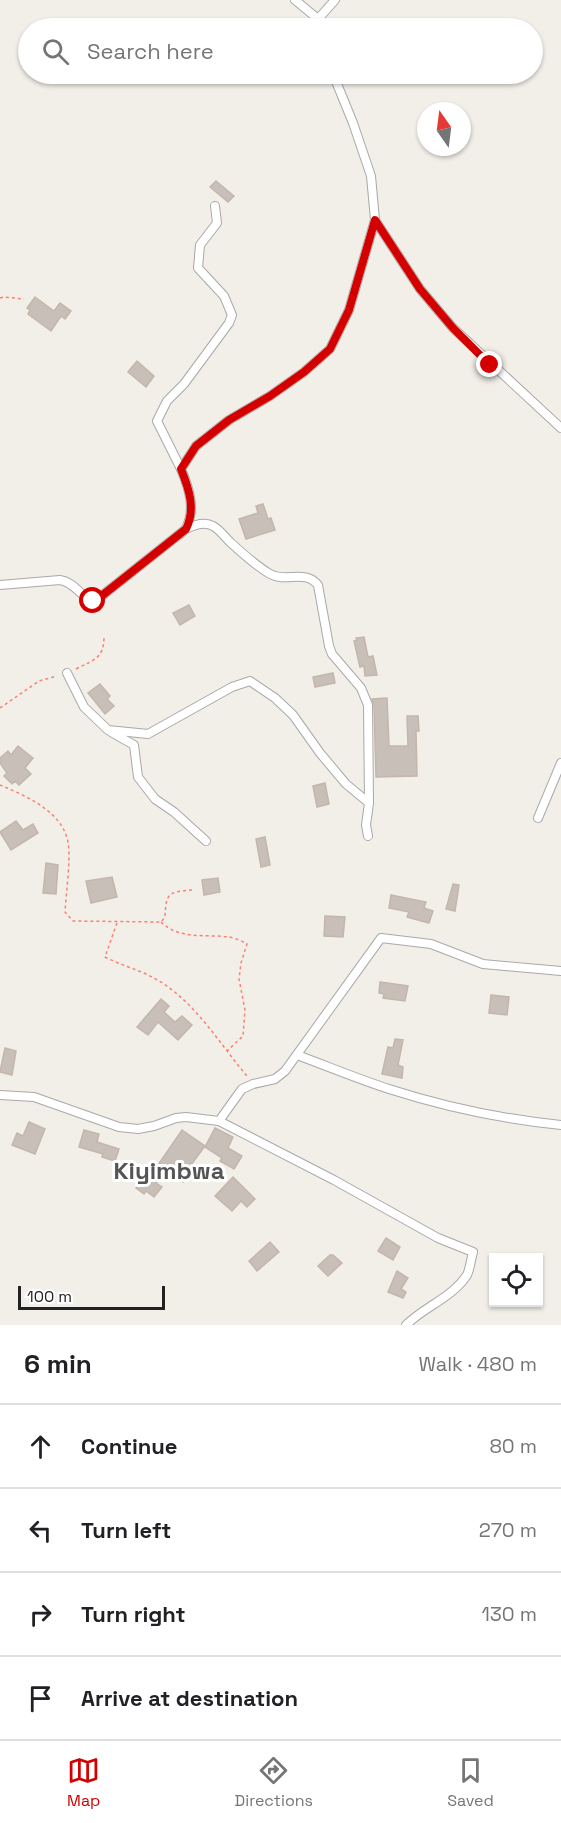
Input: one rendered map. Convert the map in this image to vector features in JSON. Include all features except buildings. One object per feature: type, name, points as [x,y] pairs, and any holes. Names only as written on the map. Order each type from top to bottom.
[{"type":"street","points":[[295,0],[313,18]]},
{"type":"street","points":[[323,18],[335,0]]},
{"type":"street","points":[[181,469],[196,446],[229,420],[270,396],[304,372],[330,349],[349,310],[375,220],[371,176],[337,84]]},
{"type":"street","points":[[186,529],[192,517],[189,489],[157,422],[167,401],[184,384],[229,323],[232,315],[224,296],[198,268],[200,245],[217,223],[215,206]]},
{"type":"street","points":[[375,220],[420,289],[453,328],[561,428]]},
{"type":"street","points":[[0,585],[68,581],[88,600],[93,601],[186,529],[203,524],[213,526],[269,573],[278,577],[307,576],[314,580],[318,585],[332,654],[361,688],[368,705],[369,802],[366,825],[368,836]]},
{"type":"street","points":[[67,673],[84,707],[108,730],[134,745],[138,777],[155,799],[174,812],[206,841]]},
{"type":"street","points":[[108,730],[148,734],[232,687],[250,681],[275,698],[293,715],[346,784],[369,802]]},
{"type":"street","points":[[538,818],[561,763]]},
{"type":"street","points":[[219,1121],[242,1089],[275,1079],[285,1071],[381,938],[431,944],[483,964],[561,971]]},
{"type":"street","points":[[297,1055],[387,1089],[452,1107],[561,1125]]},
{"type":"street","points":[[0,1095],[34,1097],[119,1127],[138,1129],[186,1117],[219,1121],[334,1180],[438,1238],[473,1252],[467,1275],[444,1298],[406,1325]]},
{"type":"path","points":[[0,298],[24,298]]},
{"type":"path","points":[[0,708],[39,681],[67,673],[101,654],[104,648],[104,637]]},
{"type":"path","points":[[0,785],[29,797],[50,813],[64,830],[69,844],[65,912],[68,918],[73,921],[117,923],[161,922],[169,930],[204,937],[230,937],[247,944],[239,979],[245,1010],[243,1036],[226,1052]]},
{"type":"path","points":[[161,922],[165,917],[166,899],[169,894],[174,891],[192,890]]},
{"type":"path","points":[[117,923],[105,957],[153,977],[182,999],[202,1019],[253,1084]]},
{"type":"district","name":"Kiyimbwa","points":[[169,1170]]},
{"type":"route","points":[[93,601],[186,529],[192,517],[189,489],[181,469],[196,446],[229,420],[270,396],[304,372],[330,349],[349,310],[375,220],[420,289],[453,328],[490,365]]}]
